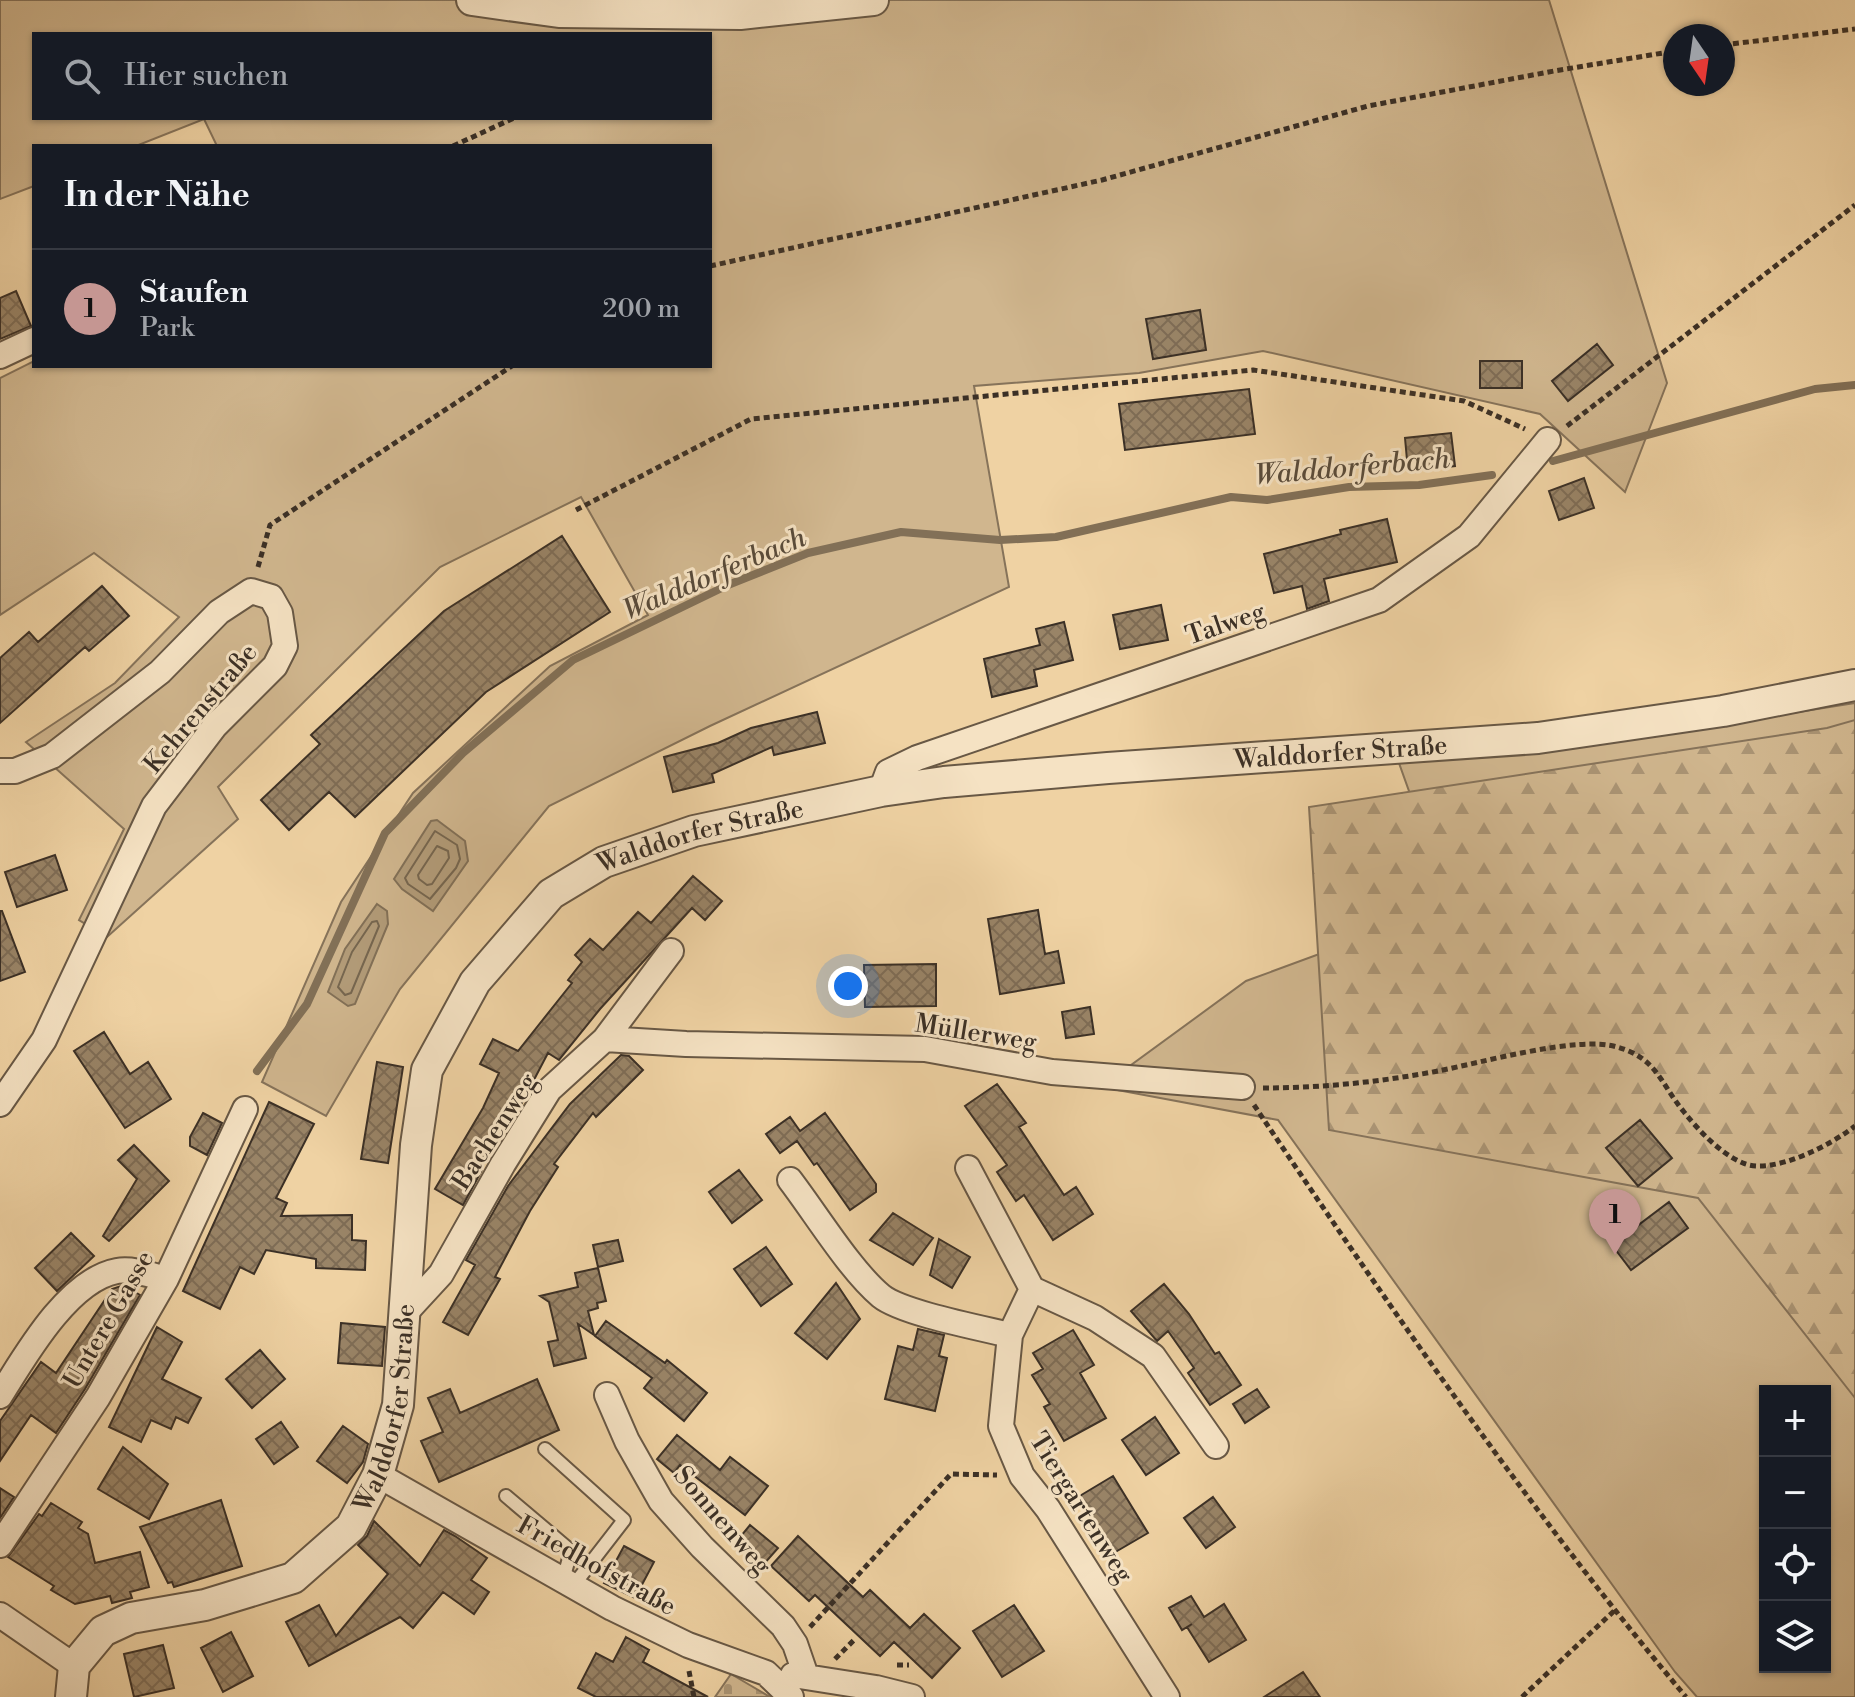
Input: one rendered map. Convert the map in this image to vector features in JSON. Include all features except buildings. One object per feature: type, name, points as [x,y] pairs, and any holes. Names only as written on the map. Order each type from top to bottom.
[{"type":"street","points":[[472,0],[559,12],[740,14],[873,0]]},
{"type":"street","points":[[0,356],[32,341]]},
{"type":"street","name":"Talweg","points":[[881,791],[888,772],[917,758],[1379,600],[1469,536],[1548,440]]},
{"type":"street","name":"Kehrenstraße","points":[[0,771],[15,771],[52,756],[160,672],[219,612],[251,591],[271,597],[280,613],[285,646],[275,666],[215,726],[154,806],[44,1040],[0,1104]]},
{"type":"street","name":"Walddorfer Straße","points":[[74,1666],[103,1631],[131,1618],[205,1605],[293,1578],[351,1527],[378,1475],[398,1405],[416,1145],[427,1070],[475,982],[551,894],[604,862],[694,831],[881,791],[944,782],[1538,738],[1723,711],[1855,685]]},
{"type":"street","name":"Bachenweg","points":[[406,1312],[441,1274],[549,1090],[605,1039],[671,951]]},
{"type":"street","name":"Müllerweg","points":[[605,1039],[672,1044],[925,1049],[1052,1072],[1242,1087]]},
{"type":"street","name":"Untere Gasse","points":[[0,1545],[98,1397],[166,1279],[245,1109]]},
{"type":"street","points":[[968,1168],[1032,1289],[1095,1318],[1153,1356],[1216,1446]]},
{"type":"street","points":[[790,1180],[860,1273],[883,1298],[923,1313],[1010,1335]]},
{"type":"street","points":[[0,1396],[59,1310],[91,1280],[119,1270],[166,1279]]},
{"type":"street","name":"Tiergartenweg","points":[[1032,1289],[1010,1335],[1001,1426],[1022,1476],[1048,1509],[1167,1697]]},
{"type":"street","name":"Sonnenweg","points":[[607,1395],[627,1441],[661,1501],[702,1547],[783,1626],[795,1644],[806,1676]]},
{"type":"street","name":"Friedhofstraße","points":[[378,1475],[568,1583],[688,1645],[766,1673],[791,1697]]},
{"type":"street","points":[[0,1615],[74,1666],[71,1697]]},
{"type":"street","points":[[766,1673],[806,1676],[912,1697]]},
{"type":"lane","points":[[545,1449],[624,1520],[568,1583]]},
{"type":"lane","points":[[506,1496],[571,1551],[568,1583]]},
{"type":"path","points":[[1735,44],[1855,29]]},
{"type":"path","points":[[712,266],[1102,180],[1368,106],[1663,53]]},
{"type":"path","points":[[457,144],[510,120]]},
{"type":"path","points":[[576,510],[751,419],[1253,370],[1464,401],[1548,440],[1855,205]]},
{"type":"path","points":[[251,591],[270,525],[509,368]]},
{"type":"path","points":[[1242,1087],[1293,1088],[1374,1081],[1536,1051],[1613,1045],[1650,1062],[1685,1113],[1721,1149],[1746,1165],[1787,1162],[1855,1126]]},
{"type":"path","points":[[1242,1087],[1440,1378],[1614,1611],[1686,1697]]},
{"type":"path","points":[[795,1644],[951,1474],[1022,1476]]},
{"type":"path","points":[[1522,1697],[1614,1611]]},
{"type":"green space","points":[[0,0],[1549,0],[1667,383],[1625,492],[1540,414],[1263,351],[1139,373],[974,386],[1009,587],[710,726],[549,806],[400,989],[326,1116],[262,1082],[341,902],[413,793],[550,666],[648,615],[581,497],[440,567],[218,787],[238,819],[107,937],[79,920],[124,829],[26,742],[115,683],[179,617],[94,553],[0,615],[0,378],[32,362],[32,368],[712,368],[712,144],[216,144],[204,120],[712,120],[712,32],[32,32],[32,120],[201,120],[141,144],[32,144],[32,187],[0,199]]},
{"type":"green space","points":[[1855,703],[1855,1697],[1697,1697],[1675,1672],[1278,1120],[1101,1087],[1246,981],[1450,906],[1399,763],[1728,723]]},
{"type":"green space","points":[[1855,720],[1855,1398],[1698,1198],[1329,1130],[1309,807],[1827,728]]},
{"type":"green space","points":[[731,1674],[770,1697],[715,1697]]},
{"type":"water","points":[[437,820],[465,841],[468,861],[433,911],[402,889],[394,879],[431,821]]},
{"type":"water","points":[[377,904],[387,911],[388,924],[355,1004],[348,1006],[328,992],[345,949]]},
{"type":"waterway","name":"Walddorferbach","points":[[1553,461],[1815,389],[1855,385]]},
{"type":"waterway","name":"Walddorferbach","points":[[257,1071],[307,1004],[385,833],[463,753],[573,660],[728,585],[808,553],[901,532],[1000,540],[1056,537],[1231,497],[1267,500],[1349,487],[1419,485],[1492,475]]},
{"type":"place","name":"Staufen","points":[[1615,1255]]}]
